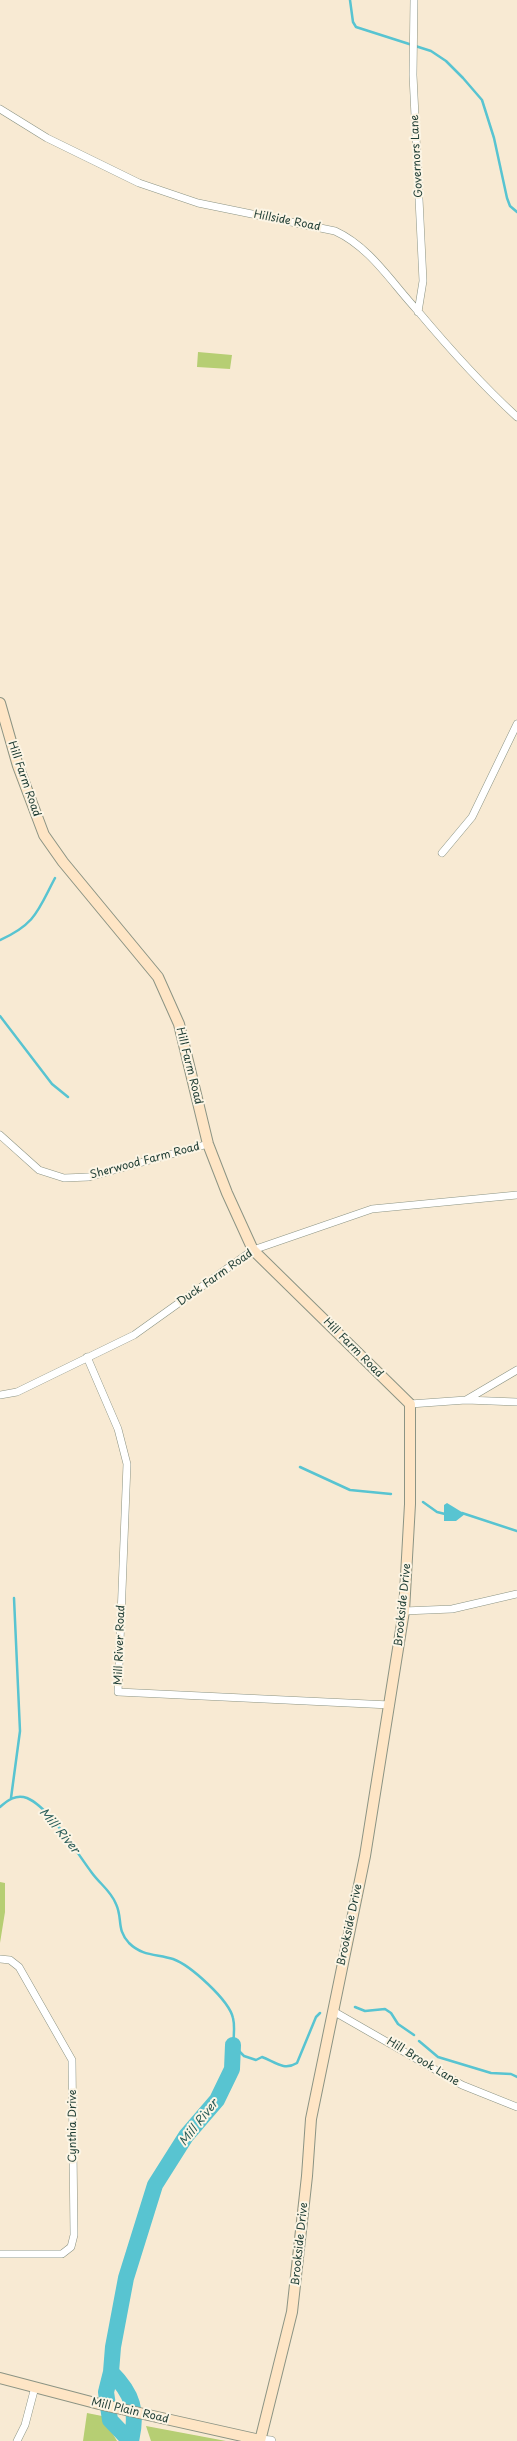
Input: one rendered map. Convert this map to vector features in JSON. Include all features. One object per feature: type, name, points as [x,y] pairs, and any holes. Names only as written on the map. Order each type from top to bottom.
[{"type":"main road","name":"Hill Farm Road","points":[[0,703],[18,766],[44,835],[63,862],[158,977],[179,1024],[208,1144],[227,1193],[253,1250],[410,1404]]},
{"type":"main road","name":"Brookside Drive","points":[[260,2441],[292,2312],[306,2183],[310,2120],[365,1856],[404,1611],[410,1504],[410,1404]]},
{"type":"main road","name":"Mill Plain Road","points":[[0,2378],[99,2404],[260,2441]]},
{"type":"street","name":"Governors Lane","points":[[414,0],[414,54],[423,281],[418,312]]},
{"type":"street","name":"Hillside Road","points":[[0,108],[47,138],[139,183],[198,204],[335,231],[351,238],[366,251],[418,312],[517,416]]},
{"type":"street","points":[[442,853],[472,817],[517,724]]},
{"type":"street","name":"Sherwood Farm Road","points":[[0,1135],[40,1170],[64,1178],[89,1177],[208,1144]]},
{"type":"street","name":"Duck Farm Road","points":[[0,1395],[17,1392],[134,1336],[253,1250],[372,1209],[517,1195]]},
{"type":"street","name":"Mill River Road","points":[[87,1358],[118,1429],[127,1464],[118,1692],[390,1705]]},
{"type":"street","points":[[466,1400],[517,1370]]},
{"type":"street","points":[[410,1404],[466,1400],[517,1402]]},
{"type":"street","points":[[404,1611],[452,1609],[517,1594]]},
{"type":"street","name":"Cynthia Drive","points":[[0,1959],[10,1960],[19,1967],[72,2060],[74,2235],[71,2247],[62,2254],[0,2254]]},
{"type":"street","name":"Hill Brook Lane","points":[[333,2010],[462,2085],[517,2107]]},
{"type":"street","points":[[17,2441],[25,2425],[35,2387]]},
{"type":"street","points":[[260,2441],[271,2441]]},
{"type":"green space","points":[[198,352],[232,355],[230,369],[197,367]]},
{"type":"green space","points":[[0,1882],[5,1883],[5,1912],[0,1943]]},
{"type":"green space","points":[[87,2413],[102,2416],[117,2441],[83,2441]]},
{"type":"green space","points":[[146,2426],[226,2441],[151,2441]]},
{"type":"water","points":[[447,1503],[465,1514],[456,1521],[444,1521],[444,1505]]},
{"type":"waterway","points":[[350,0],[353,22],[356,27],[431,51],[446,61],[482,100],[494,138],[507,198],[510,206],[517,212]]},
{"type":"waterway","points":[[0,940],[12,934],[29,922],[40,907],[55,878]]},
{"type":"waterway","points":[[0,1016],[52,1084],[68,1097]]},
{"type":"waterway","points":[[300,1467],[350,1490],[391,1494]]},
{"type":"waterway","points":[[423,1502],[437,1512],[445,1514]]},
{"type":"waterway","points":[[462,1513],[517,1531]]},
{"type":"waterway","points":[[11,1798],[20,1731],[14,1598]]},
{"type":"waterway","name":"Mill River","points":[[0,1807],[12,1798],[23,1797],[35,1803],[53,1820],[95,1877],[114,1899],[118,1909],[122,1933],[129,1943],[139,1950],[173,1959],[189,1968],[217,1993],[230,2011],[233,2018],[233,2045],[244,2056],[256,2060],[262,2057],[284,2066],[297,2063],[316,2017],[320,2013]]},
{"type":"waterway","points":[[355,2007],[365,2011],[385,2009],[391,2013],[398,2024],[414,2035]]},
{"type":"waterway","points":[[419,2041],[438,2057],[491,2073],[511,2074],[517,2077]]},
{"type":"waterway","name":"Mill River","points":[[130,2441],[110,2420],[106,2392],[111,2372],[113,2347],[126,2278],[155,2185],[186,2136],[217,2100],[232,2069],[233,2045]]},
{"type":"waterway","name":"Mill River","points":[[111,2372],[124,2388],[132,2404],[134,2421],[131,2441]]}]
